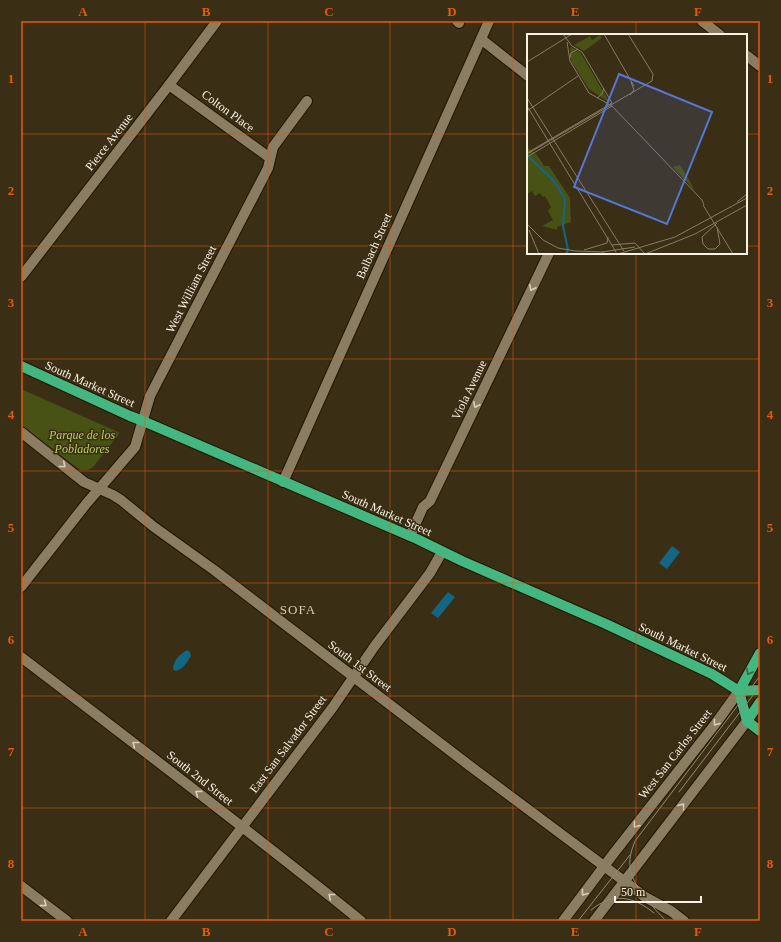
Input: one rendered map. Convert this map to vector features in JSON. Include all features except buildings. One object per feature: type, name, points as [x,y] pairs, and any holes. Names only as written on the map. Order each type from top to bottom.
[{"type":"main road","name":"South Market Street","points":[[21,366],[130,416],[410,536],[442,552],[606,624],[712,674],[739,691]]},
{"type":"main road","name":"West San Carlos Street","points":[[739,691],[760,653]]},
{"type":"main road","points":[[760,690],[739,691],[747,721],[760,731]]},
{"type":"main road","points":[[747,721],[760,702]]},
{"type":"street","name":"Pierce Avenue","points":[[21,277],[217,21]]},
{"type":"street","name":"Balbach Street","points":[[283,482],[489,21]]},
{"type":"street","points":[[702,21],[719,34]]},
{"type":"street","points":[[481,39],[527,75]]},
{"type":"street","points":[[747,56],[760,66]]},
{"type":"street","name":"Colton Place","points":[[169,85],[270,158]]},
{"type":"street","name":"West William Street","points":[[21,587],[99,488],[135,447],[150,396],[268,168],[273,147],[307,101]]},
{"type":"street","name":"Viola Avenue","points":[[410,536],[423,507],[430,500],[549,254]]},
{"type":"street","name":"South 1st Street","points":[[21,432],[84,482],[114,495],[121,500],[154,527],[214,570],[645,897],[671,911],[684,921]]},
{"type":"street","name":"East San Salvador Street","points":[[171,921],[333,707],[380,639],[430,573],[442,552]]},
{"type":"street","name":"South 2nd Street","points":[[21,658],[242,827],[361,921]]},
{"type":"street","name":"West San Carlos Street","points":[[563,921],[739,691]]},
{"type":"street","points":[[594,921],[747,721]]},
{"type":"street","points":[[21,886],[67,921]]},
{"type":"green space","name":"Parque de los Pobladores","points":[[21,389],[118,432],[119,434],[93,467],[88,470],[80,470],[21,425]]},
{"type":"water","points":[[672,546],[680,552],[667,569],[659,563]]},
{"type":"water","points":[[448,592],[455,597],[438,618],[431,613]]},
{"type":"water","points":[[187,650],[190,652],[191,656],[183,667],[175,671],[173,666],[179,656]]},
{"type":"tram line","points":[[666,921],[638,888],[634,881],[631,873],[630,859],[635,841],[760,676]]},
{"type":"tram line","points":[[679,792],[760,686]]},
{"type":"tram line","points":[[578,921],[630,855]]},
{"type":"tram line","points":[[591,910],[607,900],[623,898],[638,903],[654,913]]},
{"type":"district","name":"SOFA","points":[[298,609]]}]
